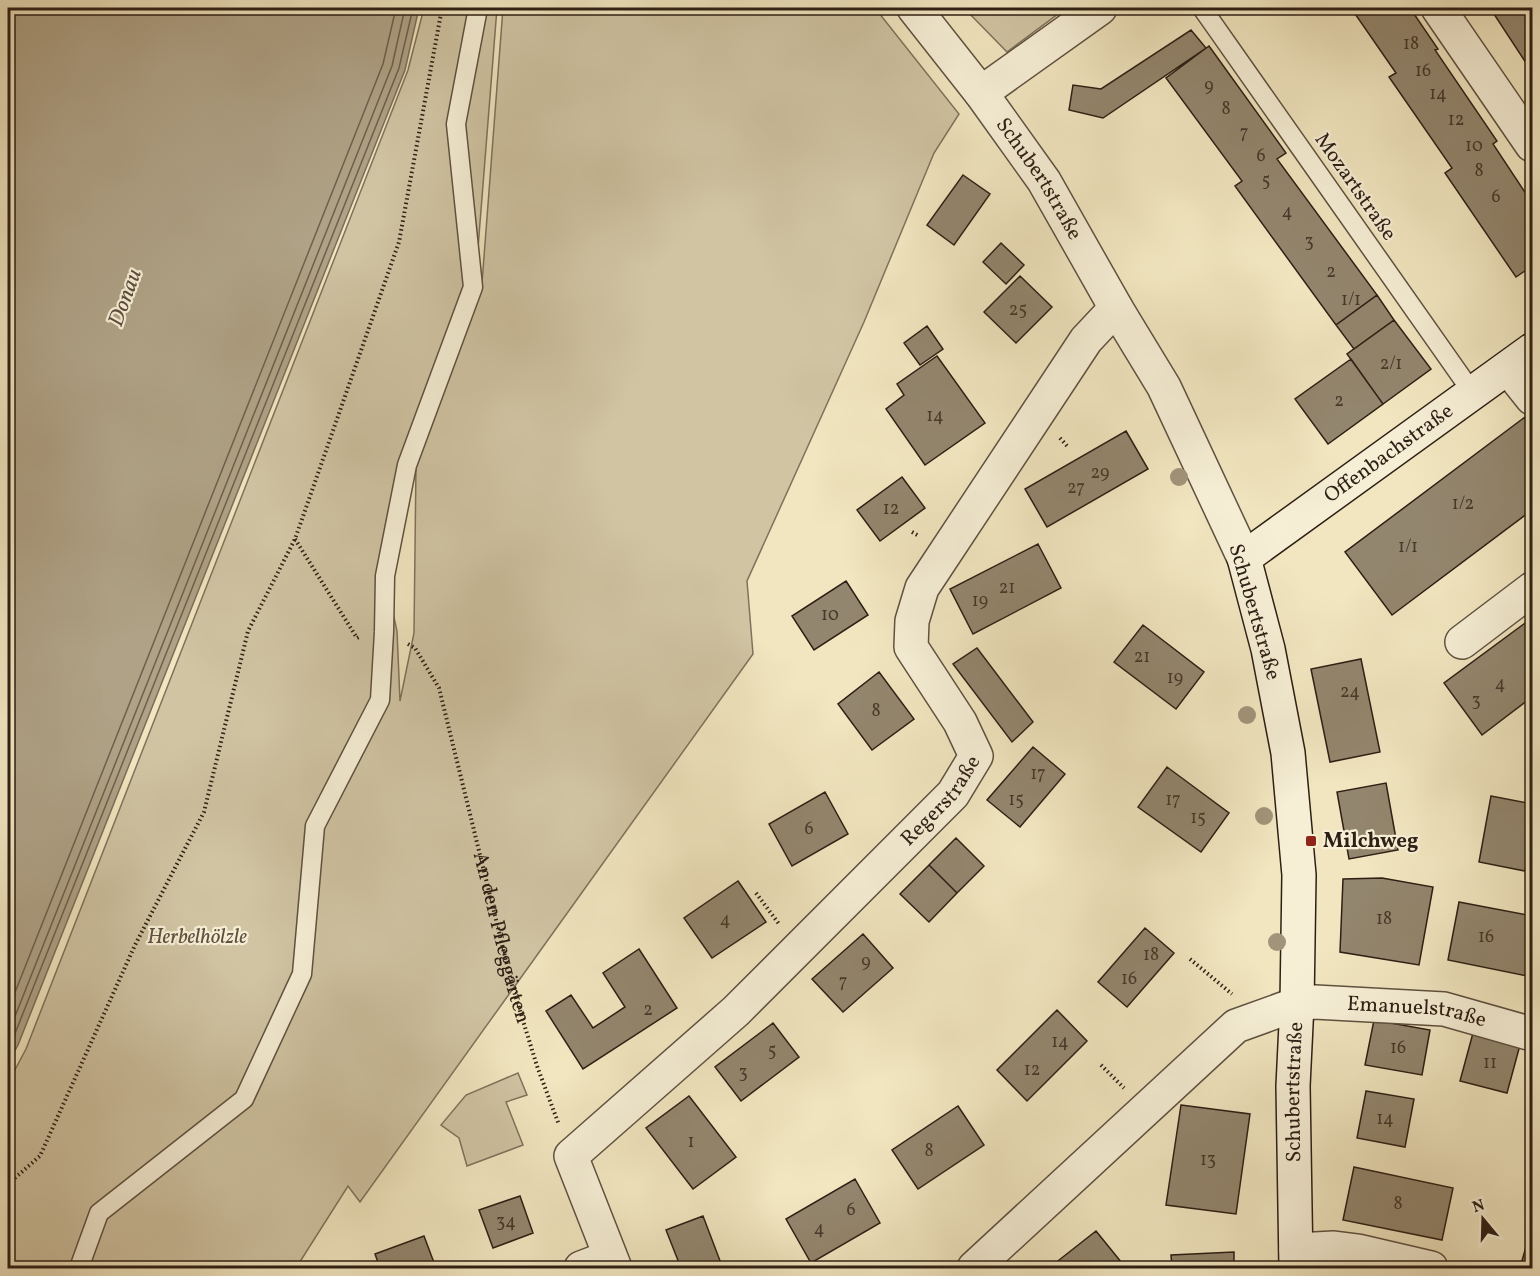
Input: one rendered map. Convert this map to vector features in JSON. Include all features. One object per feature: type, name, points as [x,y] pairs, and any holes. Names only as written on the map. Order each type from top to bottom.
[{"type":"street","name":"Schubertstraße","points":[[914,8],[981,93],[1044,181],[1164,387],[1244,558],[1268,649],[1288,753],[1299,875],[1293,1086],[1296,1259]]},
{"type":"street","points":[[981,93],[1100,8]]},
{"type":"street","points":[[1438,8],[1533,145]]},
{"type":"street","name":"Regerstraße","points":[[571,1156],[736,1011],[953,794],[976,756],[960,722],[911,647],[912,621],[922,588],[1086,340],[1116,308]]},
{"type":"street","points":[[1520,359],[1533,398]]},
{"type":"street","name":"Offenbachstraße","points":[[1244,558],[1520,359]]},
{"type":"street","points":[[1462,642],[1533,589]]},
{"type":"street","name":"Emanuelstraße","points":[[1297,1004],[1315,1002],[1444,1009],[1533,1034]]},
{"type":"street","points":[[974,1269],[1236,1026],[1297,1004]]},
{"type":"street","points":[[571,1156],[602,1265]]},
{"type":"street","points":[[1296,1259],[1334,1248],[1359,1251],[1431,1269]]},
{"type":"lane","points":[[79,1269],[99,1213],[244,1099],[302,974],[315,826],[380,700],[385,576],[407,465],[473,287],[456,124],[478,8]]},
{"type":"lane","name":"Mozartstraße","points":[[1202,8],[1472,392]]},
{"type":"path","points":[[8,1185],[40,1156],[135,945],[204,812],[248,631],[295,538],[399,242],[442,8]]},
{"type":"path","points":[[295,538],[357,638],[384,632]]},
{"type":"path","name":"An den Pfleggärten","points":[[384,632],[415,648],[439,688],[512,985],[537,1066],[571,1156]]},
{"type":"path","points":[[1190,959],[1239,999],[1253,1020]]},
{"type":"green space","name":"Herbelhölzle","points":[[424,8],[497,8],[475,286],[409,466],[385,576],[397,631],[400,701],[414,633],[416,465],[482,283],[503,8],[875,8],[959,114],[934,153],[864,322],[747,581],[753,654],[360,1202],[348,1186],[296,1268],[8,1268],[8,1083],[26,1049],[408,70]]},
{"type":"green space","points":[[964,8],[1066,8],[1007,52]]},
{"type":"green space","points":[[518,1073],[527,1095],[506,1102],[523,1145],[467,1166],[459,1138],[441,1125],[466,1095]]},
{"type":"water","name":"Donau","points":[[12,8],[419,8],[405,70],[18,1045],[8,1063],[8,23]]},
{"type":"building","points":[[1351,8],[1410,8],[1438,49],[1435,50],[1497,141],[1493,144],[1532,203],[1532,266],[1516,277],[1445,173],[1452,168],[1389,77],[1396,73]]},
{"type":"building","points":[[1490,8],[1525,8],[1532,20],[1532,72]]},
{"type":"building","points":[[1191,30],[1206,48],[1103,118],[1069,110],[1073,85],[1101,89]]},
{"type":"building","points":[[1209,46],[1286,153],[1277,159],[1377,295],[1336,325],[1235,186],[1242,181],[1166,78]]},
{"type":"building","points":[[963,175],[990,194],[954,245],[927,225]]},
{"type":"building","points":[[1001,243],[1024,265],[1006,284],[983,262]]},
{"type":"building","points":[[1020,276],[1052,307],[1016,343],[984,312]]},
{"type":"building","points":[[1377,295],[1394,320],[1354,349],[1336,325]]},
{"type":"building","points":[[1394,320],[1431,369],[1383,404],[1347,354]]},
{"type":"building","points":[[927,326],[943,349],[920,365],[904,343]]},
{"type":"building","points":[[937,356],[985,423],[925,465],[886,409],[904,395],[897,384]]},
{"type":"building","points":[[1351,359],[1383,404],[1328,444],[1295,399]]},
{"type":"building","points":[[1525,417],[1532,428],[1532,510],[1392,615],[1345,552]]},
{"type":"building","points":[[1126,431],[1148,469],[1047,527],[1025,489]]},
{"type":"building","points":[[902,477],[925,508],[880,541],[857,510]]},
{"type":"building","points":[[1038,544],[1061,588],[973,634],[950,589]]},
{"type":"building","points":[[846,581],[868,615],[814,650],[792,616]]},
{"type":"building","points":[[1532,618],[1532,697],[1482,735],[1444,683]]},
{"type":"building","points":[[1143,625],[1204,672],[1176,709],[1114,662]]},
{"type":"building","points":[[977,648],[1033,722],[1012,742],[953,664]]},
{"type":"building","points":[[1361,659],[1380,752],[1330,762],[1311,669]]},
{"type":"building","points":[[879,672],[914,719],[872,750],[838,704]]},
{"type":"building","points":[[1033,747],[1065,774],[1020,827],[987,800]]},
{"type":"building","points":[[1167,767],[1229,813],[1201,852],[1138,807]]},
{"type":"building","points":[[1386,783],[1398,850],[1349,859],[1337,792]]},
{"type":"building","points":[[825,792],[848,834],[792,866],[769,824]]},
{"type":"building","points":[[1491,796],[1532,804],[1532,832],[1525,871],[1479,862]]},
{"type":"building","points":[[956,838],[984,866],[957,893],[929,865]]},
{"type":"building","points":[[929,865],[957,893],[929,922],[900,894]]},
{"type":"building","points":[[1382,878],[1433,887],[1419,965],[1340,952],[1343,879]]},
{"type":"building","points":[[738,881],[766,922],[712,958],[684,918]]},
{"type":"building","points":[[1459,902],[1532,916],[1532,977],[1448,960]]},
{"type":"building","points":[[1145,928],[1174,953],[1127,1007],[1098,982]]},
{"type":"building","points":[[863,934],[893,968],[843,1012],[812,979]]},
{"type":"building","points":[[639,949],[677,1008],[583,1069],[546,1011],[571,995],[593,1028],[625,1007],[603,973]]},
{"type":"building","points":[[1057,1010],[1087,1041],[1027,1101],[997,1070]]},
{"type":"building","points":[[1374,1020],[1430,1030],[1422,1075],[1365,1065]]},
{"type":"building","points":[[773,1023],[799,1057],[741,1101],[715,1067]]},
{"type":"building","points":[[1473,1033],[1520,1045],[1507,1093],[1460,1081]]},
{"type":"building","points":[[1366,1091],[1414,1099],[1405,1147],[1357,1138]]},
{"type":"building","points":[[689,1096],[736,1157],[693,1189],[646,1128]]},
{"type":"building","points":[[1181,1105],[1250,1114],[1236,1214],[1166,1205]]},
{"type":"building","points":[[958,1106],[984,1145],[918,1189],[892,1150]]},
{"type":"building","points":[[1354,1167],[1453,1188],[1442,1240],[1343,1220]]},
{"type":"building","points":[[855,1179],[880,1223],[811,1263],[786,1219]]},
{"type":"building","points":[[520,1196],[533,1233],[493,1248],[479,1210]]},
{"type":"building","points":[[703,1216],[722,1266],[681,1268],[666,1230]]},
{"type":"building","points":[[1532,1226],[1532,1268],[1521,1264]]},
{"type":"building","points":[[1096,1231],[1126,1268],[1049,1268]]},
{"type":"building","points":[[424,1236],[436,1268],[380,1268],[375,1254]]},
{"type":"building","points":[[1234,1252],[1234,1268],[1172,1268],[1171,1255]]},
{"type":"place","name":"Milchweg","points":[[1311,841]]}]
